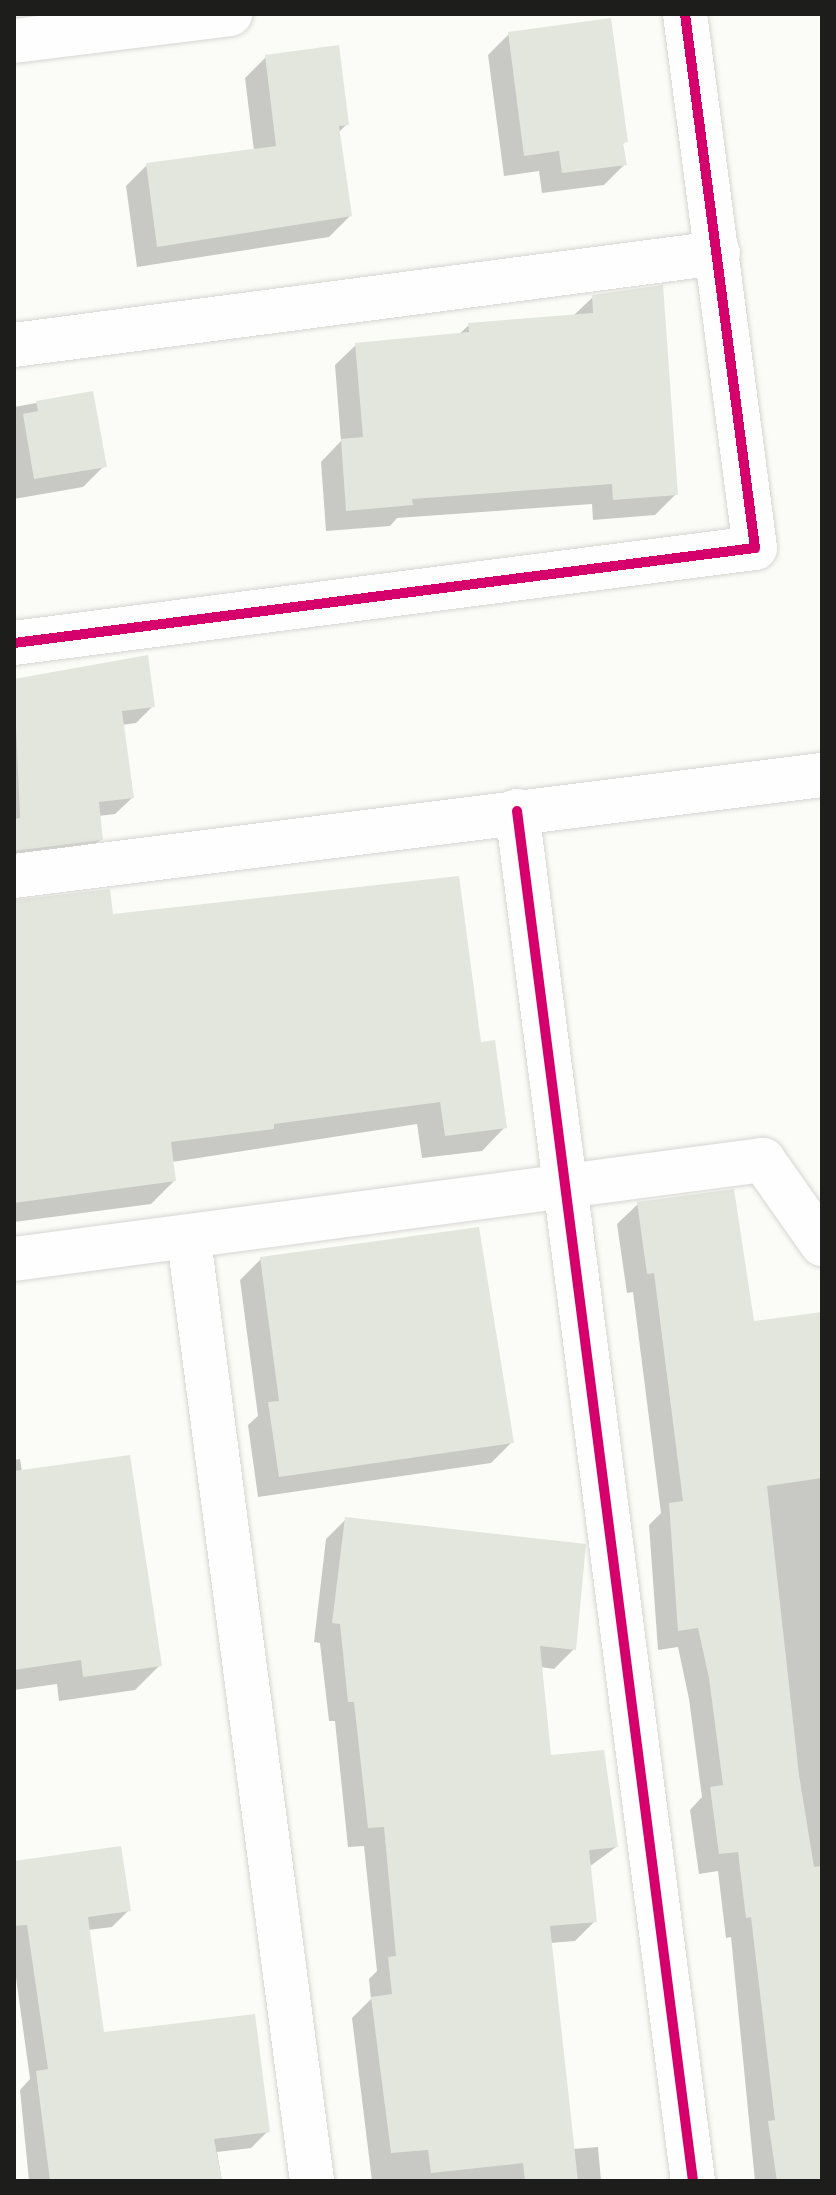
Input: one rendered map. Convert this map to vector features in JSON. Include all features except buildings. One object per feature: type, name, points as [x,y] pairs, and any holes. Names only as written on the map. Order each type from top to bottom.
[{"type":"street","points":[[14,41],[230,14]]},
{"type":"street","points":[[14,643],[755,548],[685,14]]},
{"type":"street","points":[[14,345],[718,253]]},
{"type":"street","points":[[14,876],[822,775]]},
{"type":"street","points":[[517,811],[693,2181]]},
{"type":"street","points":[[14,1259],[189,1240],[565,1185],[763,1160],[822,1244]]},
{"type":"street","points":[[189,1240],[312,2181]]},
{"type":"cycle path","points":[[14,643],[755,548],[685,14]]},
{"type":"cycle path","points":[[517,811],[693,2181]]}]
